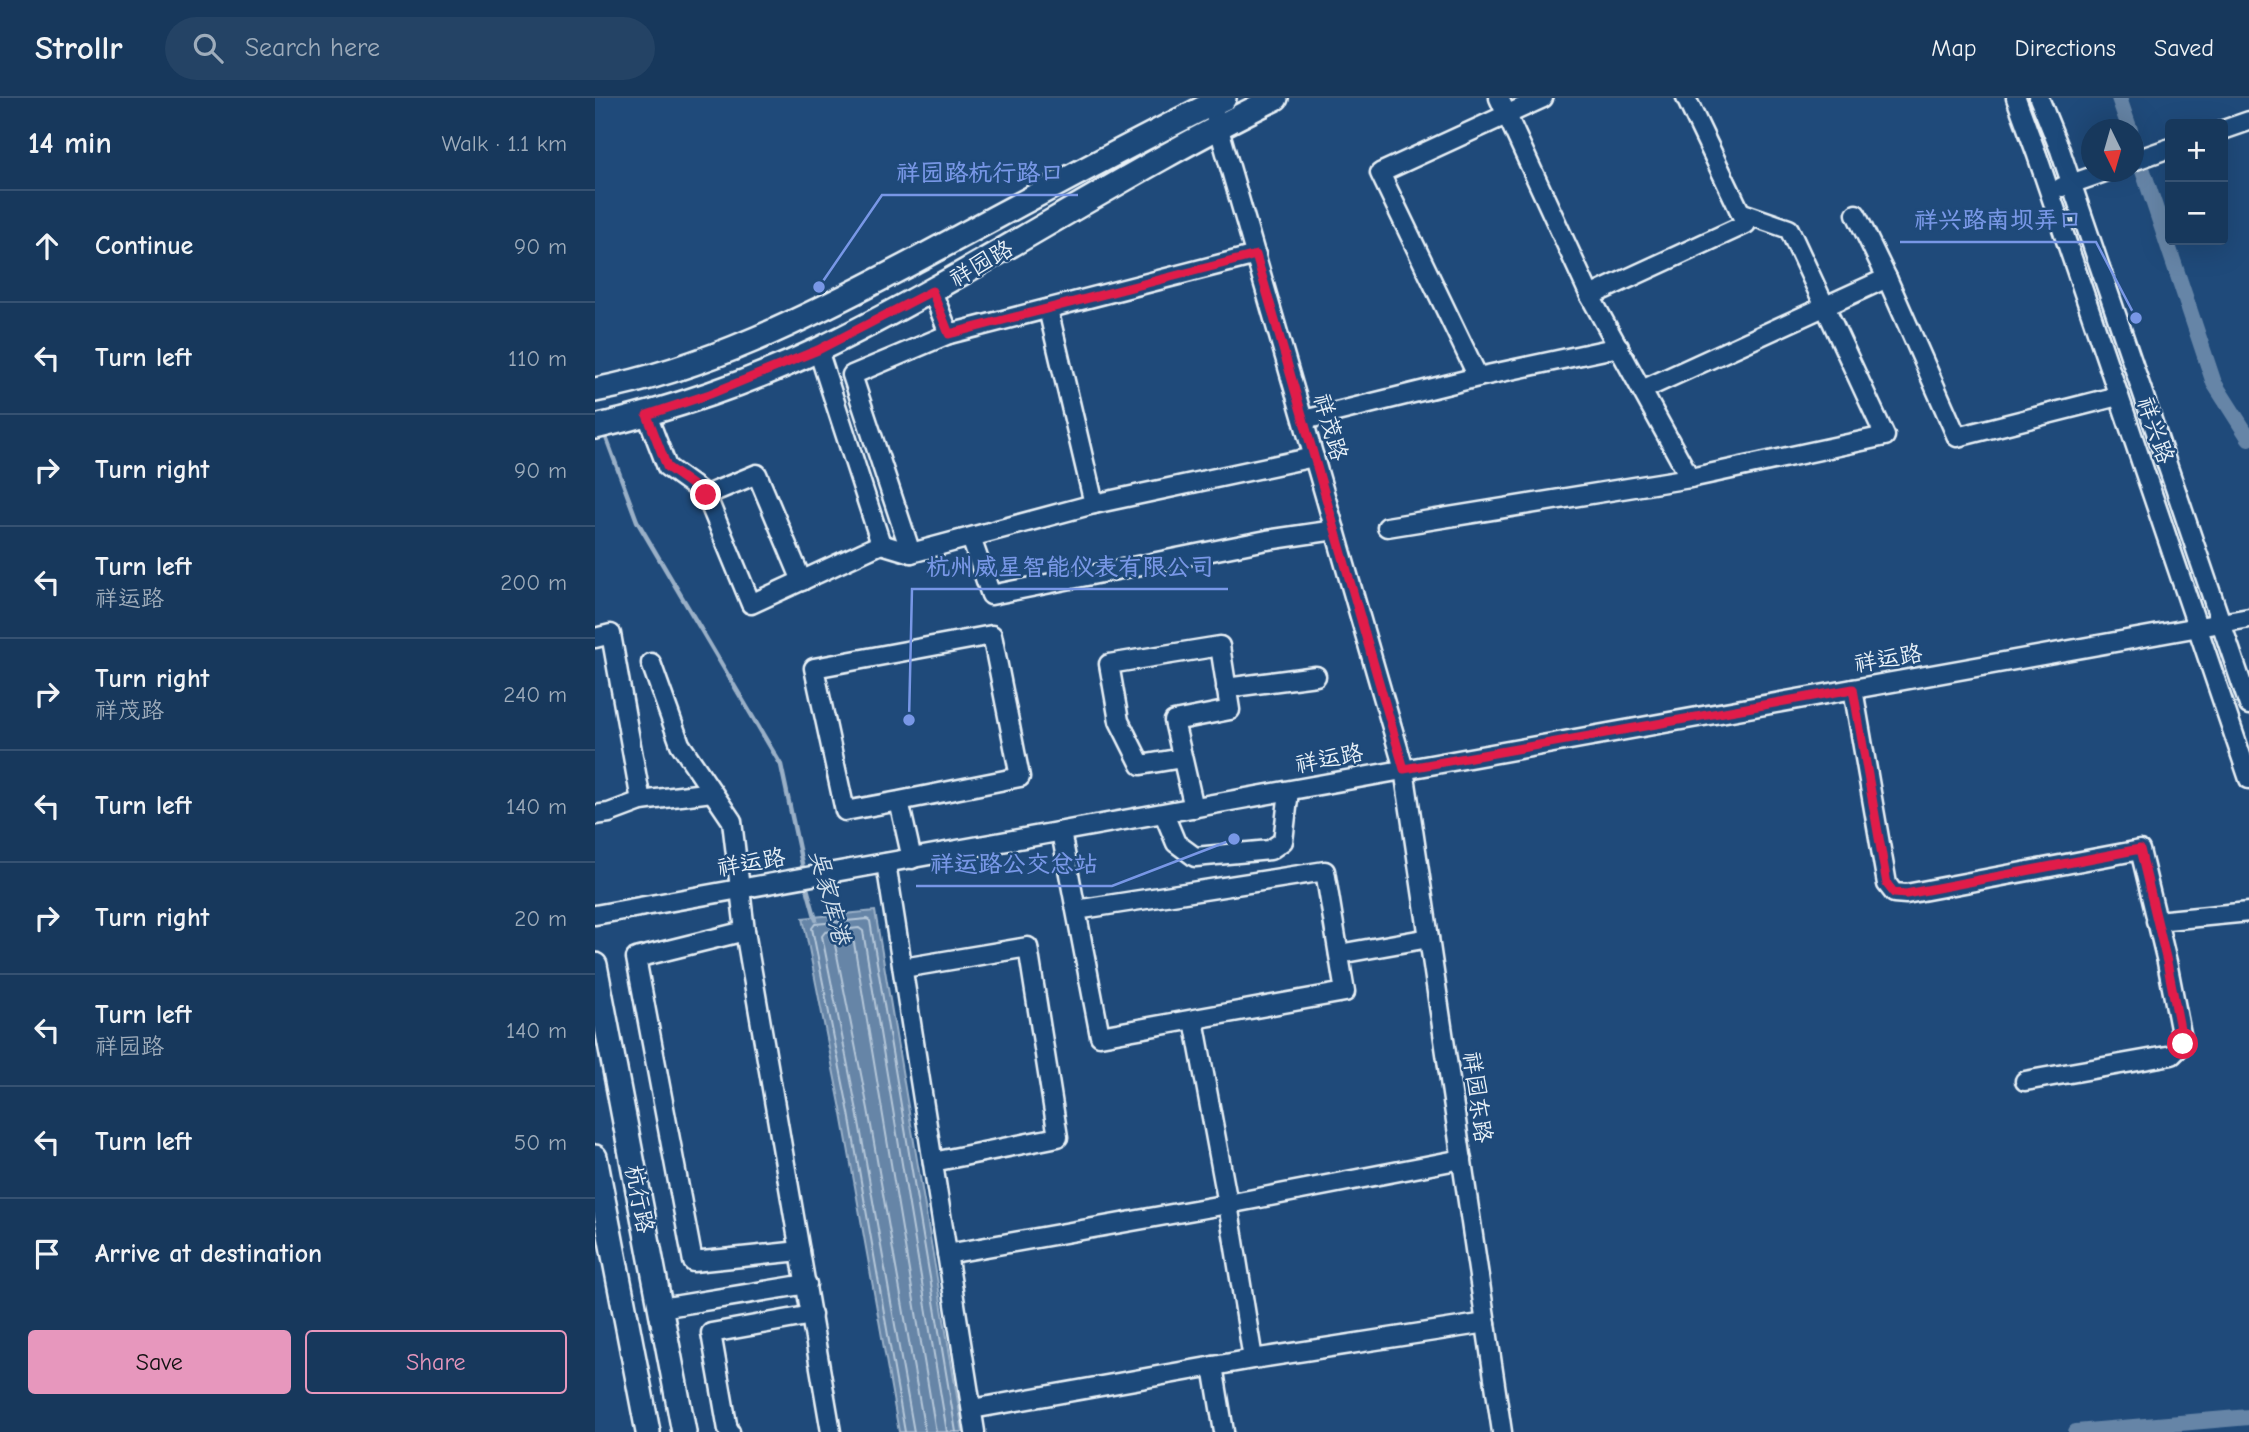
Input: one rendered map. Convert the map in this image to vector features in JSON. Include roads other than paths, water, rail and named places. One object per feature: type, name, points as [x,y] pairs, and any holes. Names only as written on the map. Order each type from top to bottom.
[{"type":"main road","name":"祥园路","points":[[595,390],[649,378],[713,355],[826,307],[1216,106],[1276,98]]},
{"type":"main road","name":"祥园路","points":[[595,427],[647,415],[710,394],[818,350],[932,291],[1216,106]]},
{"type":"main road","name":"杭行路","points":[[595,965],[684,1432]]},
{"type":"main road","name":"杭行路","points":[[595,1157],[648,1432]]},
{"type":"street","points":[[1499,98],[1590,296],[1690,478]]},
{"type":"street","points":[[1478,377],[1380,173],[1543,98]]},
{"type":"street","points":[[1590,296],[1746,224],[1687,98]]},
{"type":"street","name":"祥兴路","points":[[2016,98],[2249,779]]},
{"type":"street","name":"祥兴路","points":[[2039,98],[2071,183],[2249,705]]},
{"type":"street","name":"祥茂路","points":[[1216,106],[1256,255],[1404,769]]},
{"type":"street","points":[[2228,128],[2249,121]]},
{"type":"street","points":[[2144,157],[2165,151]]},
{"type":"street","points":[[2049,191],[2081,180]]},
{"type":"street","points":[[1387,527],[1690,478],[1885,436],[1789,229],[1740,212]]},
{"type":"street","points":[[1856,214],[1957,438],[2118,396]]},
{"type":"street","points":[[911,553],[852,375],[949,334],[1256,255]]},
{"type":"street","points":[[1642,390],[1887,278]]},
{"type":"street","points":[[932,291],[949,334]]},
{"type":"street","points":[[1048,309],[1094,504]]},
{"type":"street","points":[[1304,420],[1478,377],[1619,347]]},
{"type":"street","points":[[818,350],[881,544]]},
{"type":"street","points":[[647,415],[667,467],[706,495],[751,604],[881,544],[911,553],[1094,504],[1314,457]]},
{"type":"street","points":[[706,495],[757,474],[802,581]]},
{"type":"street","points":[[971,538],[991,595],[1267,540],[1335,530]]},
{"type":"street","name":"祥运路","points":[[595,915],[2249,618]]},
{"type":"street","points":[[595,638],[611,634],[641,802]]},
{"type":"street","points":[[992,635],[1020,777],[899,801],[845,811],[814,668],[992,635]]},
{"type":"street","points":[[1182,758],[1141,765],[1119,721],[1109,664],[1220,646],[1230,710],[1174,721],[1193,808]]},
{"type":"street","points":[[651,663],[680,744],[732,821],[745,931],[831,1432]]},
{"type":"street","points":[[1226,688],[1316,676]]},
{"type":"street","points":[[1853,689],[1887,884],[1894,893],[1906,894],[2140,849],[2183,1044],[2172,1055],[2025,1081]]},
{"type":"street","name":"祥园东路","points":[[1404,769],[1502,1432]]},
{"type":"street","points":[[1164,814],[1176,843],[1195,857],[1270,850],[1283,841],[1289,790]]},
{"type":"street","points":[[595,815],[641,802],[712,792]]},
{"type":"street","points":[[899,801],[912,859]]},
{"type":"street","points":[[1061,832],[1100,1036],[1345,992],[1325,871],[1076,910]]},
{"type":"street","points":[[886,863],[975,1432]]},
{"type":"street","points":[[2156,921],[2249,912]]},
{"type":"street","points":[[745,931],[636,958],[693,1262],[800,1251]]},
{"type":"street","points":[[1339,954],[1429,938]]},
{"type":"street","points":[[903,968],[1028,947],[1058,1137],[933,1162]]},
{"type":"street","points":[[1193,1020],[1228,1204],[1252,1359]]},
{"type":"street","points":[[947,1254],[1462,1159]]},
{"type":"street","points":[[661,1308],[807,1284]]},
{"type":"street","points":[[730,1432],[711,1333],[812,1315]]},
{"type":"street","points":[[972,1409],[1252,1359],[1486,1323]]},
{"type":"street","points":[[1213,1366],[1224,1432]]},
{"type":"water","points":[[875,911],[963,1432],[899,1432],[842,1114],[803,918]]},
{"type":"waterway","points":[[2119,98],[2126,119]]},
{"type":"waterway","points":[[2144,174],[2214,383],[2249,438]]},
{"type":"waterway","name":"吴家库港","points":[[604,432],[637,521],[781,765],[804,873]]},
{"type":"waterway","name":"吴家库港","points":[[805,881],[816,920]]},
{"type":"waterway","points":[[2076,1432],[2249,1417]]},
{"type":"place","name":"祥园路杭行路口","points":[[819,287]]},
{"type":"place","name":"祥兴路南坝弄口","points":[[2136,318]]},
{"type":"place","name":"杭州威星智能仪表有限公司","points":[[909,720]]},
{"type":"place","name":"祥运路公交总站","points":[[1234,839]]}]
